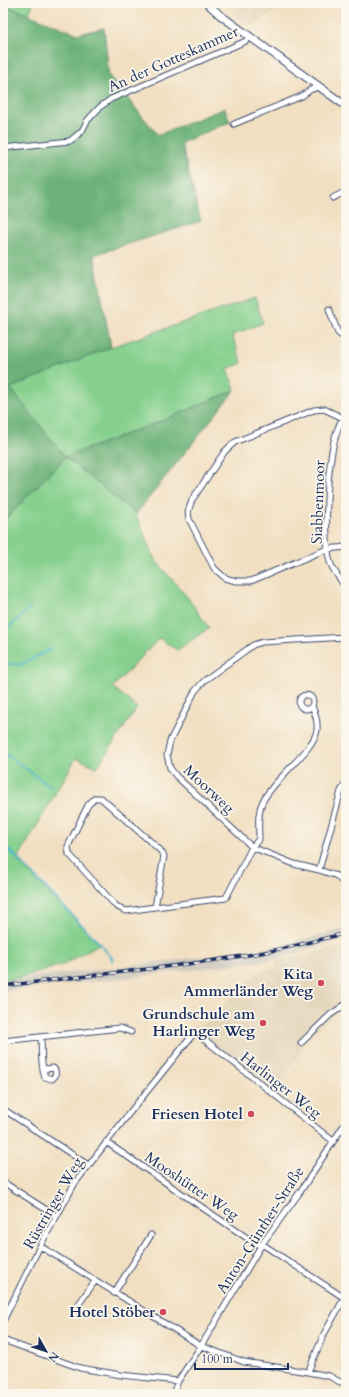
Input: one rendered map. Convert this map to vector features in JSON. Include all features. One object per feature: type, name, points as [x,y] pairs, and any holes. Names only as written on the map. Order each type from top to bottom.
[{"type":"main road","points":[[207,3],[220,16],[346,106]]},
{"type":"street","name":"An der Gotteskammer","points":[[3,148],[70,141],[82,131],[87,121],[100,107],[111,99],[246,41],[250,37]]},
{"type":"street","points":[[234,124],[302,96],[310,90],[318,87]]},
{"type":"street","points":[[333,198],[346,191]]},
{"type":"street","points":[[329,309],[338,333],[346,339]]},
{"type":"street","points":[[344,416],[324,409],[314,410],[235,442],[225,451],[192,500],[188,512],[189,519],[214,568],[225,578],[236,581],[251,581],[328,549],[346,547]]},
{"type":"street","name":"Siabbenmoor","points":[[344,416],[330,456],[330,474],[326,509],[328,549],[331,564],[346,588]]},
{"type":"street","name":"Moorweg","points":[[346,637],[269,641],[253,645],[205,680],[195,691],[170,741],[167,755],[170,768],[176,776],[252,846],[294,864],[337,876],[346,886]]},
{"type":"street","points":[[155,907],[164,856],[160,850],[101,798],[95,798],[88,805],[68,846],[69,854],[116,906],[126,911],[226,898],[252,846],[259,839],[258,814],[262,802],[280,777],[312,742],[317,730],[315,712],[312,706]]},
{"type":"street","points":[[319,870],[341,791],[346,783]]},
{"type":"street","points":[[301,1043],[330,1015],[346,1004]]},
{"type":"street","points":[[3,1041],[120,1028],[130,1032]]},
{"type":"street","name":"Harlinger Weg","points":[[106,1142],[195,1032],[333,1141]]},
{"type":"street","points":[[41,1037],[43,1067]]},
{"type":"street","points":[[3,1109],[88,1165]]},
{"type":"street","name":"Anton-Günther-Straße","points":[[173,1394],[178,1381],[201,1346],[262,1244],[300,1192],[346,1122]]},
{"type":"street","name":"Rüstringer Weg","points":[[3,1321],[56,1216],[75,1183],[106,1142]]},
{"type":"street","name":"Mooshütter Weg","points":[[106,1142],[256,1244],[262,1244],[345,1297]]},
{"type":"street","points":[[3,1182],[56,1216]]},
{"type":"street","points":[[114,1293],[152,1235]]},
{"type":"street","points":[[40,1246],[201,1346],[244,1362],[329,1376],[340,1382]]},
{"type":"street","points":[[76,1308],[96,1281]]},
{"type":"street","points":[[308,1372],[324,1334],[345,1297]]},
{"type":"street","points":[[3,1340],[80,1368],[121,1375],[178,1381]]},
{"type":"shaded area","points":[[243,3],[286,3],[251,27],[234,14]]},
{"type":"shaded area","points":[[346,928],[346,938],[277,959],[3,991],[3,981],[256,950]]},
{"type":"shaded area","name":"Grundschule am Harlinger Weg","points":[[346,946],[346,1004],[301,1043],[301,1051],[273,1094],[195,1032],[259,971],[276,968],[275,960]]},
{"type":"green space","points":[[3,3],[33,3],[29,14],[9,7],[3,21]]},
{"type":"green space","points":[[9,7],[78,34],[104,28],[109,76],[158,135],[225,108],[230,122],[181,143],[201,221],[94,255],[111,347],[10,388],[65,457],[3,522],[3,21]]},
{"type":"green space","points":[[255,298],[263,323],[232,335],[242,363],[227,369],[235,390],[164,420],[66,457],[136,514],[155,560],[188,598],[209,628],[177,650],[159,638],[113,687],[137,708],[97,767],[76,758],[17,860],[99,944],[62,965],[15,979],[3,980],[3,522],[65,457],[10,388],[111,347]]},
{"type":"green space","points":[[235,390],[136,514],[65,457],[164,420]]},
{"type":"waterway","points":[[3,633],[30,608]]},
{"type":"waterway","points":[[3,664],[20,665],[51,649]]},
{"type":"waterway","points":[[3,752],[51,787]]},
{"type":"waterway","points":[[3,844],[101,945],[113,961]]},
{"type":"railway","points":[[3,986],[228,958],[282,949],[346,933]]},
{"type":"place","name":"Kita Ammerländer Weg","points":[[321,983]]},
{"type":"place","name":"Grundschule am Harlinger Weg","points":[[263,1023]]},
{"type":"place","name":"Friesen Hotel","points":[[251,1114]]},
{"type":"place","name":"Hotel Stöber","points":[[163,1312]]}]
